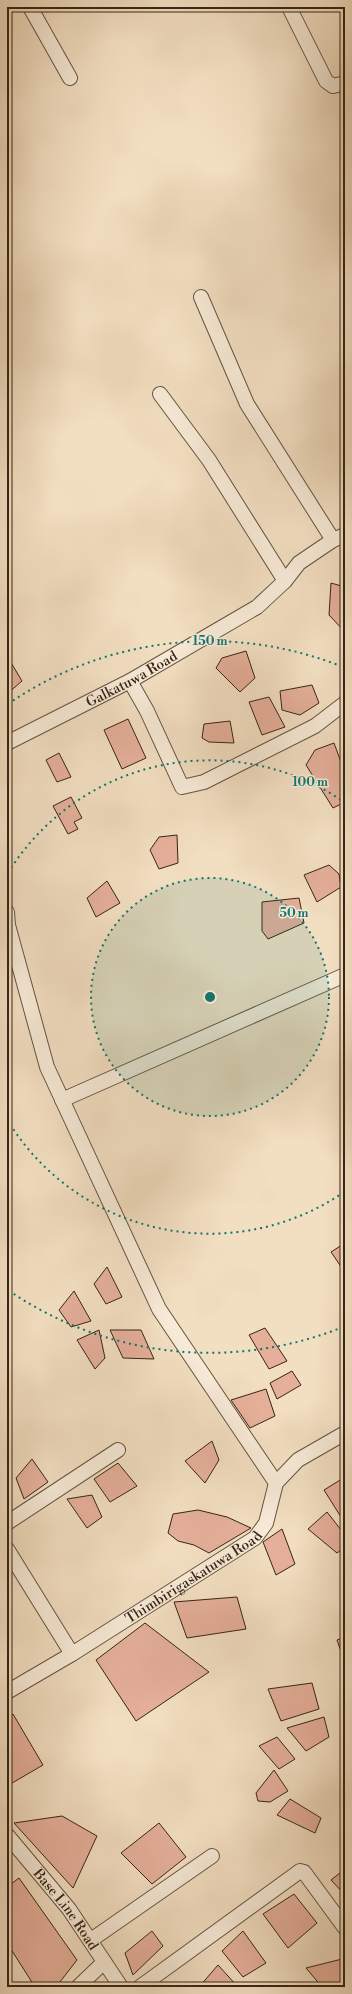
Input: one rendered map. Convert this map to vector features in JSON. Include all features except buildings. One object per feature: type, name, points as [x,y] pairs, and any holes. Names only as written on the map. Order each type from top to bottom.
[{"type":"street","points":[[30,7],[70,78]]},
{"type":"street","points":[[289,7],[326,81],[333,86],[345,83]]},
{"type":"street","points":[[201,297],[247,404],[339,538]]},
{"type":"street","points":[[160,394],[209,460],[285,581]]},
{"type":"street","name":"Galkatuwa Road","points":[[7,743],[130,681],[257,607],[285,581],[299,563],[339,538]]},
{"type":"street","points":[[130,681],[147,711],[182,787],[204,782],[315,726],[345,703]]},
{"type":"street","points":[[7,912],[8,925],[47,1067],[159,1309],[276,1483]]},
{"type":"street","points":[[62,1100],[345,975]]},
{"type":"street","name":"Thimbirigaskatuwa Road","points":[[7,1692],[72,1654],[255,1538],[266,1523],[276,1483],[298,1460],[345,1433]]},
{"type":"street","points":[[7,1523],[118,1450]]},
{"type":"street","points":[[9,1556],[72,1654]]},
{"type":"street","name":"Base Line Road","points":[[7,1835],[69,1909],[121,1987]]},
{"type":"street","points":[[91,1940],[212,1856]]},
{"type":"street","points":[[140,1987],[300,1871],[304,1872],[345,1928]]},
{"type":"street","points":[[78,1987],[104,1962]]}]
